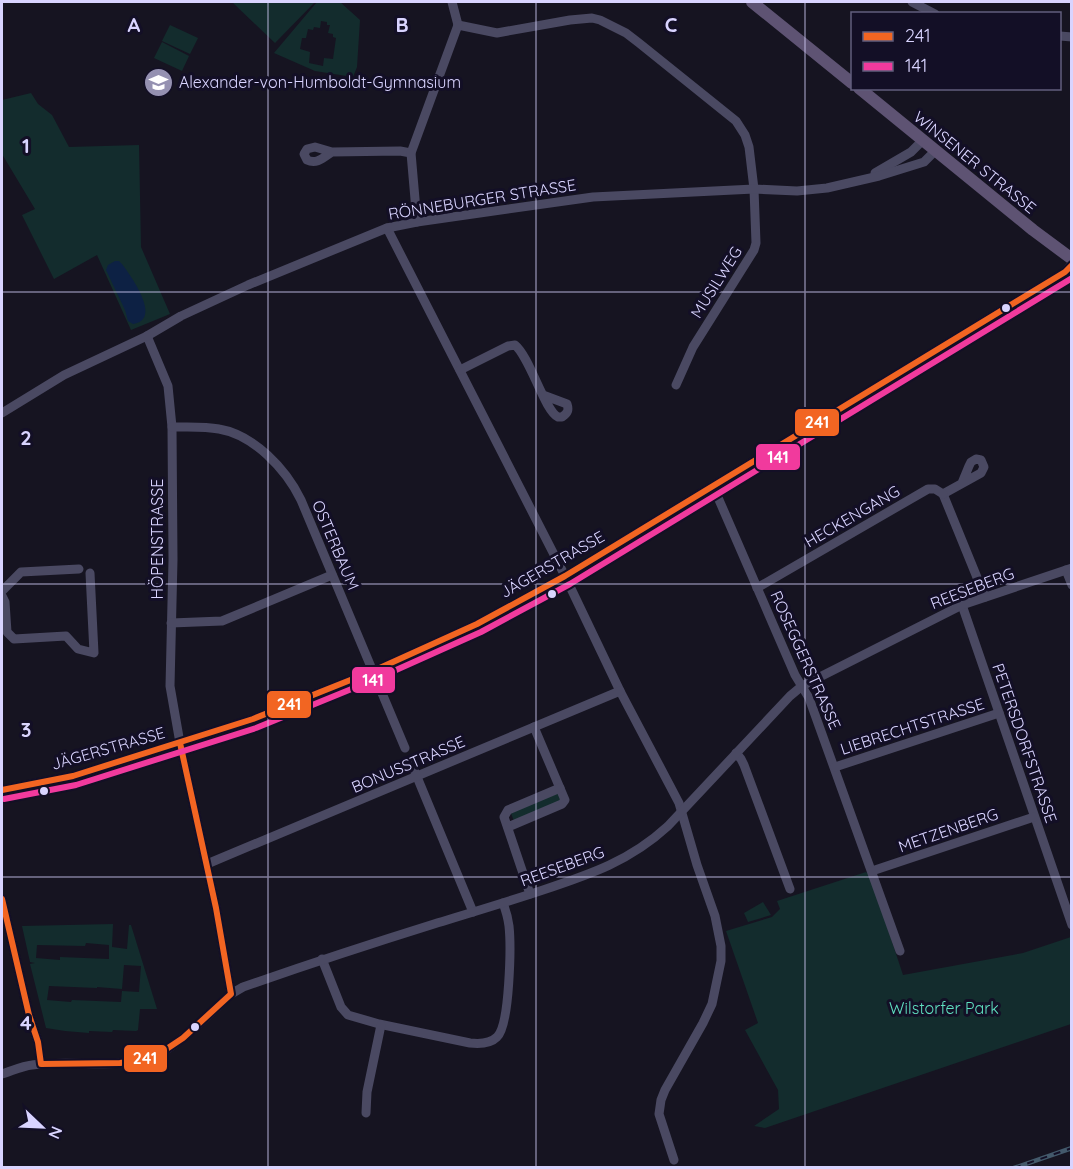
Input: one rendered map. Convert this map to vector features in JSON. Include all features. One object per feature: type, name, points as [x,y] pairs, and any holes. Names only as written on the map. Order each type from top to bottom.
[{"type":"main road","points":[[752,2],[851,82]]},
{"type":"main road","name":"WINSENER STRASSE","points":[[861,90],[1071,259]]},
{"type":"street","points":[[417,222],[411,153],[458,25],[452,2]]},
{"type":"street","points":[[912,2],[931,12]]},
{"type":"street","name":"MUSILWEG","points":[[458,25],[497,33],[570,20],[592,18],[600,20],[626,33],[736,121],[745,135],[749,147],[754,189],[756,243],[754,250],[693,346],[676,385]]},
{"type":"street","name":"RÖNNEBURGER STRASSE","points":[[865,179],[911,152],[922,141]]},
{"type":"street","name":"RÖNNEBURGER STRASSE","points":[[2,413],[64,375],[147,336],[181,316],[248,285],[387,228],[593,197],[754,189],[797,191],[827,188],[924,162],[935,151]]},
{"type":"street","points":[[332,152],[411,153]]},
{"type":"street","points":[[387,228],[565,576],[620,691],[677,798],[715,916],[721,946],[721,961],[712,1004],[704,1023],[661,1100],[659,1113],[674,1160]]},
{"type":"street","name":"JÄGERSTRASSE","points":[[2,790],[73,776],[253,719],[373,671],[477,624],[565,576],[1065,272],[1071,264]]},
{"type":"street","name":"HÖPENSTRASSE","points":[[147,336],[168,386],[172,426],[173,560],[170,686],[231,994]]},
{"type":"street","points":[[460,370],[508,346],[515,345],[522,350],[543,395]]},
{"type":"street","name":"OSTERBAUM","points":[[172,426],[223,430],[238,436],[267,455],[281,469],[296,490],[405,748]]},
{"type":"street","name":"HECKENGANG","points":[[757,588],[928,489],[939,490],[943,494],[962,483]]},
{"type":"street","name":"ROSEGGERSTRASSE","points":[[713,486],[795,675],[809,698],[900,951]]},
{"type":"street","points":[[943,494],[985,597]]},
{"type":"street","points":[[2,591],[21,572],[79,569]]},
{"type":"street","points":[[1069,569],[1071,585]]},
{"type":"street","name":"REESEBERG","points":[[2,1074],[22,1067],[41,1064],[115,1063],[154,1056],[178,1041],[231,994],[243,987],[322,959],[503,903],[614,864],[650,841],[668,826],[802,686],[962,605],[1069,569]]},
{"type":"street","points":[[2,596],[5,602],[8,632],[14,639],[66,636],[78,649],[93,653],[90,573]]},
{"type":"street","points":[[171,622],[222,621],[332,576]]},
{"type":"street","name":"PETERSDORFSTRASSE","points":[[962,605],[1071,924]]},
{"type":"street","name":"BONUSSTRASSE","points":[[207,864],[620,691]]},
{"type":"street","name":"LIEBRECHTSTRASSE","points":[[834,767],[999,713]]},
{"type":"street","points":[[508,827],[562,804],[565,800],[534,727]]},
{"type":"street","points":[[736,753],[744,765],[790,889]]},
{"type":"street","points":[[410,760],[473,912]]},
{"type":"street","points":[[530,894],[504,817],[508,810],[561,788]]},
{"type":"street","name":"METZENBERG","points":[[872,871],[1034,817]]},
{"type":"street","points":[[2,899],[29,1015],[38,1042],[41,1064]]},
{"type":"street","points":[[322,959],[345,1012],[352,1017],[477,1044],[484,1043],[498,1037],[506,1013],[509,926],[503,903]]},
{"type":"street","points":[[366,1113],[367,1092],[381,1025]]},
{"type":"green space","points":[[232,2],[315,2],[275,43]]},
{"type":"green space","points":[[317,2],[340,2],[360,20],[357,67],[353,77],[315,71],[274,53]],"holes":[[[321,21],[327,22],[327,25],[330,25],[328,33],[333,34],[336,38],[333,59],[324,58],[323,66],[309,63],[310,52],[300,49],[302,38],[306,38],[308,29],[320,28]]]},
{"type":"green space","points":[[170,25],[198,38],[190,54],[162,41]]},
{"type":"green space","points":[[162,42],[189,56],[182,71],[154,58]]},
{"type":"green space","points":[[31,93],[38,104],[52,115],[69,147],[139,145],[141,247],[170,314],[131,330],[97,255],[54,279],[22,215],[35,209],[2,154],[2,100]]},
{"type":"green space","points":[[557,791],[562,802],[514,821],[510,811]]},
{"type":"green space","name":"Wilstorfer Park","points":[[866,872],[870,875],[903,975],[1023,953],[1071,937],[1071,1024],[765,1128],[754,1126],[779,1109],[778,1090],[745,1030],[758,1023],[726,931],[772,917],[780,909],[777,901]]},
{"type":"green space","points":[[763,902],[771,915],[748,922],[744,913]]},
{"type":"green space","points":[[113,924],[112,947],[127,949],[129,925],[131,925],[157,1009],[140,1009],[136,1031],[89,1031],[89,1033],[46,1028],[30,964],[35,963],[30,962],[22,926]],"holes":[[[86,943],[109,945],[109,959],[36,958],[37,945],[85,946]],[[124,965],[141,966],[139,992],[122,991],[121,1002],[47,1000],[49,986],[122,989]]]},
{"type":"water","points":[[115,261],[122,264],[142,297],[145,315],[142,321],[133,324],[128,321],[106,270],[108,265]]},
{"type":"railway","points":[[1014,1168],[1072,1148]]},
{"type":"transit line","name":"241","points":[[2,790],[73,776],[253,719],[373,671],[477,624],[565,576],[1065,272],[1072,265]]},
{"type":"transit line","name":"141","points":[[4,799],[76,785],[256,728],[376,679],[481,632],[570,584],[1072,278]]},
{"type":"transit line","name":"241","points":[[2,899],[29,1015],[38,1042],[41,1064],[120,1063],[140,1060],[162,1052],[183,1038],[231,994],[216,908],[180,743]]},
{"type":"place","name":"Alexander-von-Humboldt-Gymnasium","points":[[158,82]]}]
